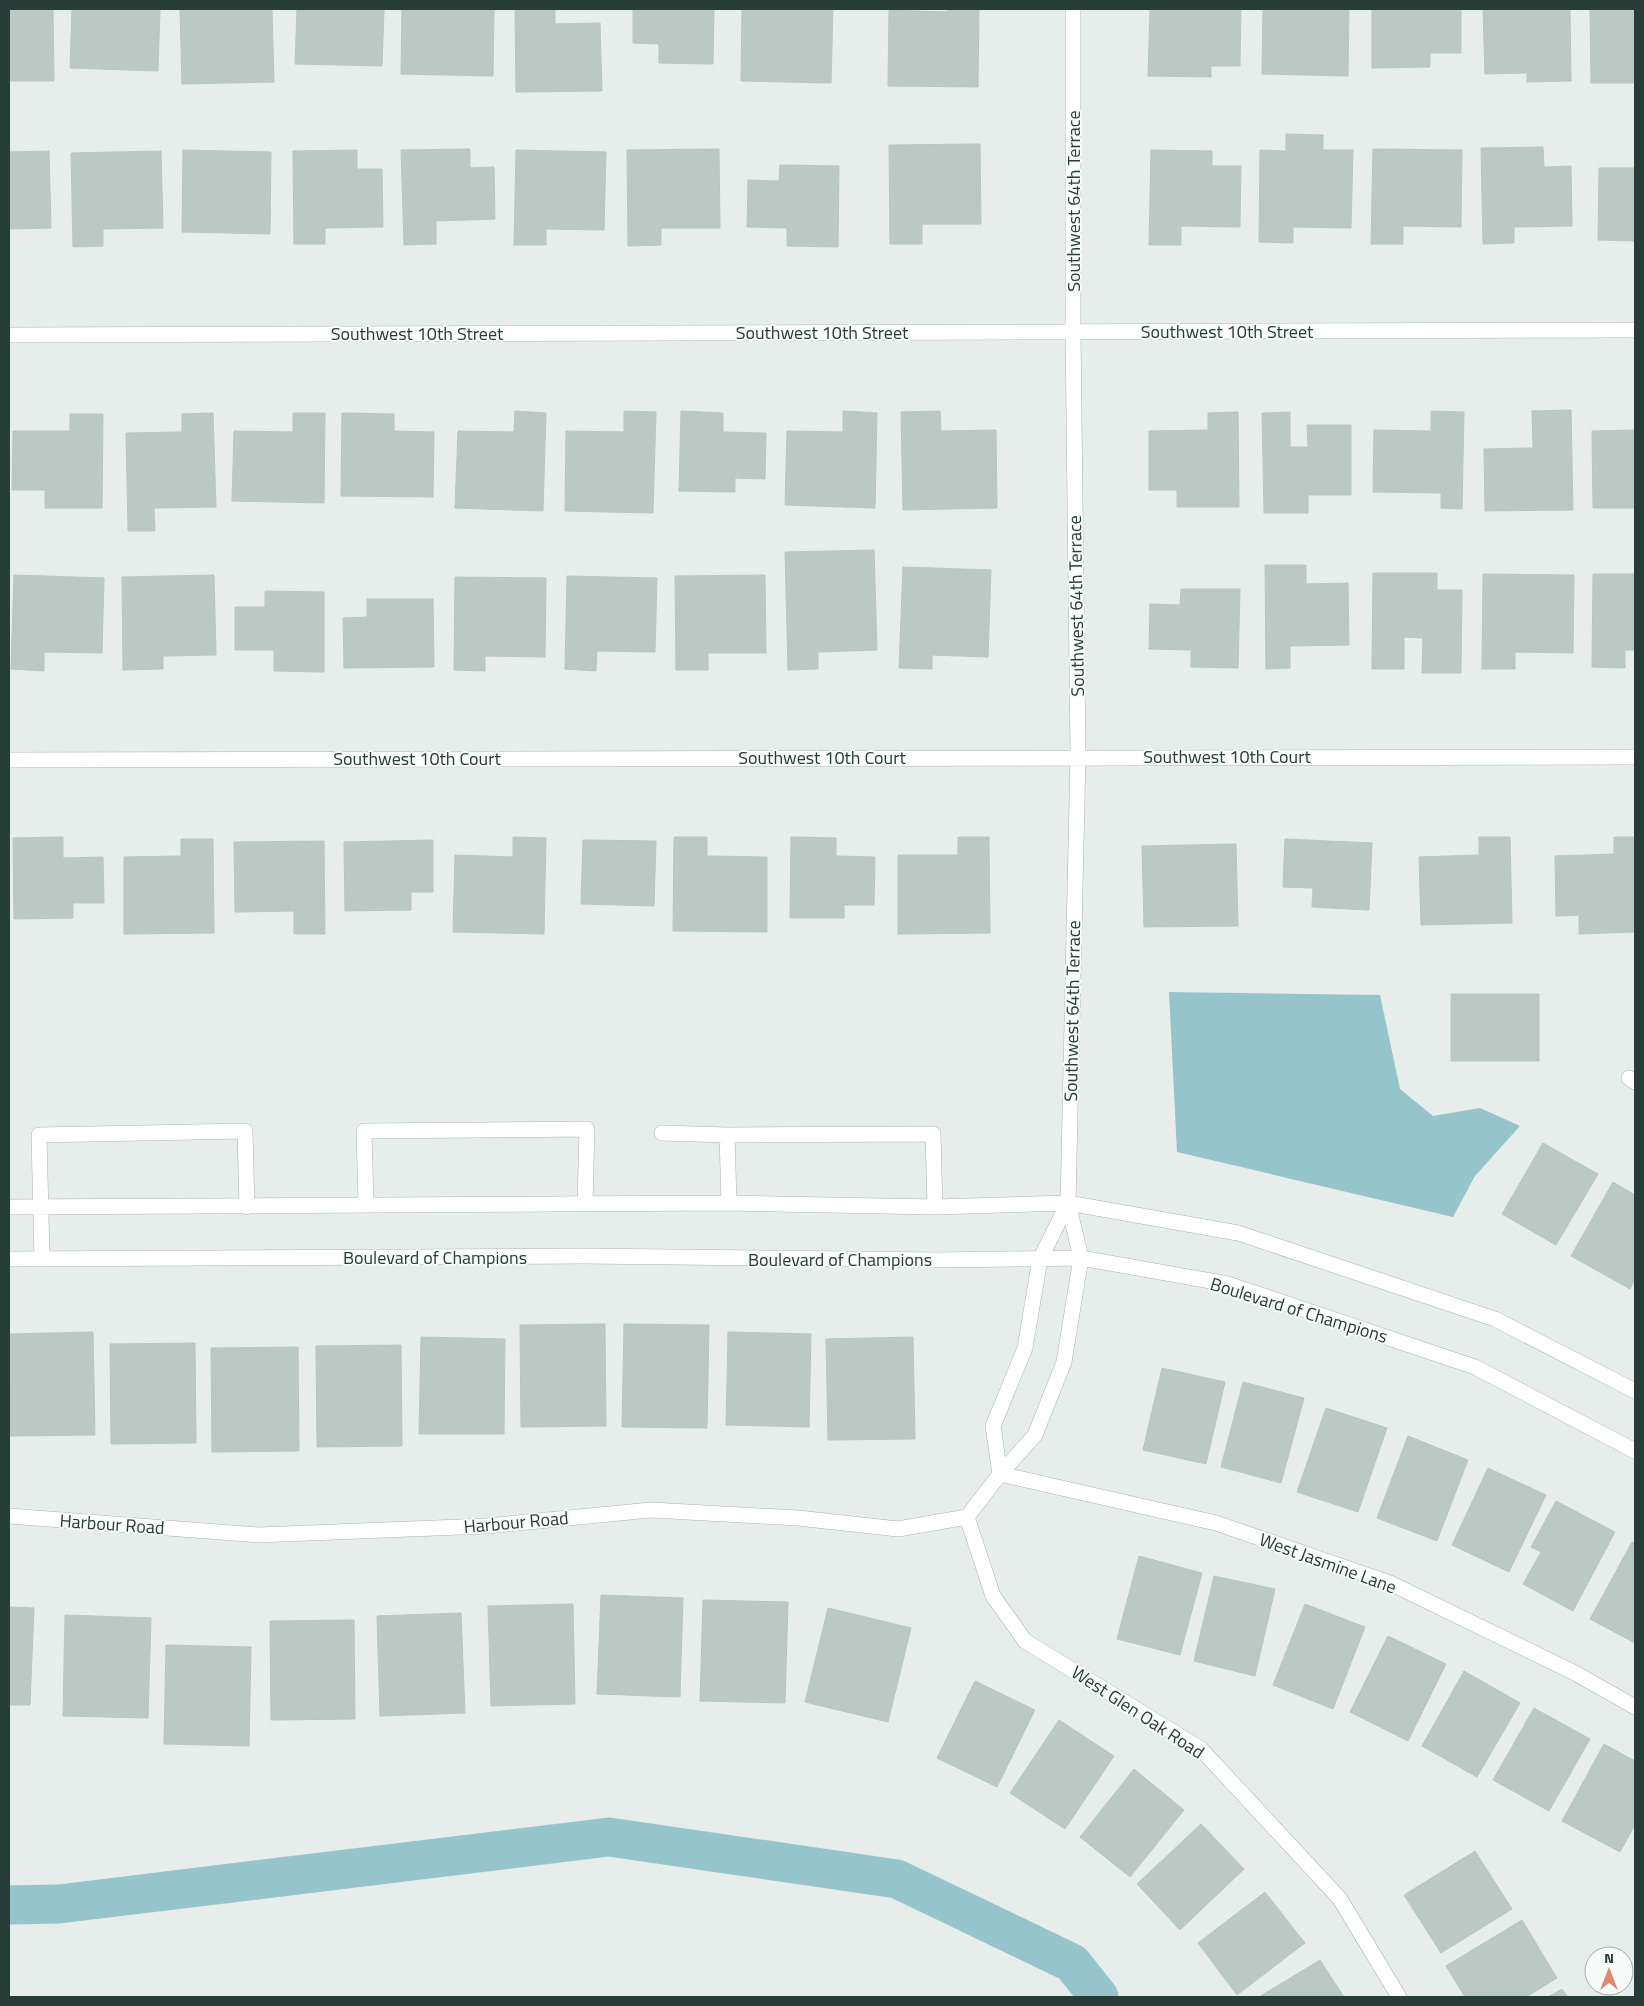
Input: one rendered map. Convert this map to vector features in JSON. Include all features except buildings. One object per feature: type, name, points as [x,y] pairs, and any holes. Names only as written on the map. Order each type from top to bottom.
[{"type":"street","name":"Southwest 64th Terrace","points":[[1072,9],[1072,331],[1078,756],[1068,1203],[1082,1258]]},
{"type":"street","name":"Southwest 10th Street","points":[[9,335],[1635,330]]},
{"type":"street","name":"Southwest 10th Court","points":[[9,760],[1635,756]]},
{"type":"street","points":[[366,1205],[364,1131],[577,1129],[587,1129],[585,1204]]},
{"type":"street","points":[[42,1258],[39,1135],[245,1131],[247,1207]]},
{"type":"street","points":[[662,1133],[727,1135],[933,1134],[935,1207]]},
{"type":"street","points":[[727,1135],[729,1203]]},
{"type":"street","points":[[9,1207],[729,1203],[935,1207],[1068,1203],[1238,1233],[1495,1319],[1635,1392]]},
{"type":"street","name":"Southwest 64th Terrace","points":[[1040,1259],[1068,1203]]},
{"type":"street","name":"Boulevard of Champions","points":[[9,1259],[583,1256],[1082,1258],[1228,1284],[1474,1367],[1635,1451]]},
{"type":"street","points":[[967,1517],[1000,1474],[1035,1435],[1064,1362],[1082,1258]]},
{"type":"street","points":[[1000,1474],[993,1426],[1025,1348],[1040,1259]]},
{"type":"street","name":"West Jasmine Lane","points":[[1000,1474],[1216,1522],[1390,1583],[1575,1673],[1635,1707]]},
{"type":"street","name":"Harbour Road","points":[[9,1516],[258,1535],[486,1526],[651,1510],[798,1518],[898,1529],[967,1517]]},
{"type":"street","name":"West Glen Oak Road","points":[[967,1517],[993,1596],[1025,1641],[1201,1749],[1340,1899],[1399,1997]]},
{"type":"water","points":[[1169,992],[1380,995],[1400,1089],[1433,1116],[1480,1108],[1520,1126],[1475,1176],[1453,1217],[1177,1152]]},
{"type":"waterway","points":[[9,1905],[59,1904],[609,1837],[897,1879],[1072,1963],[1099,1997]]}]
